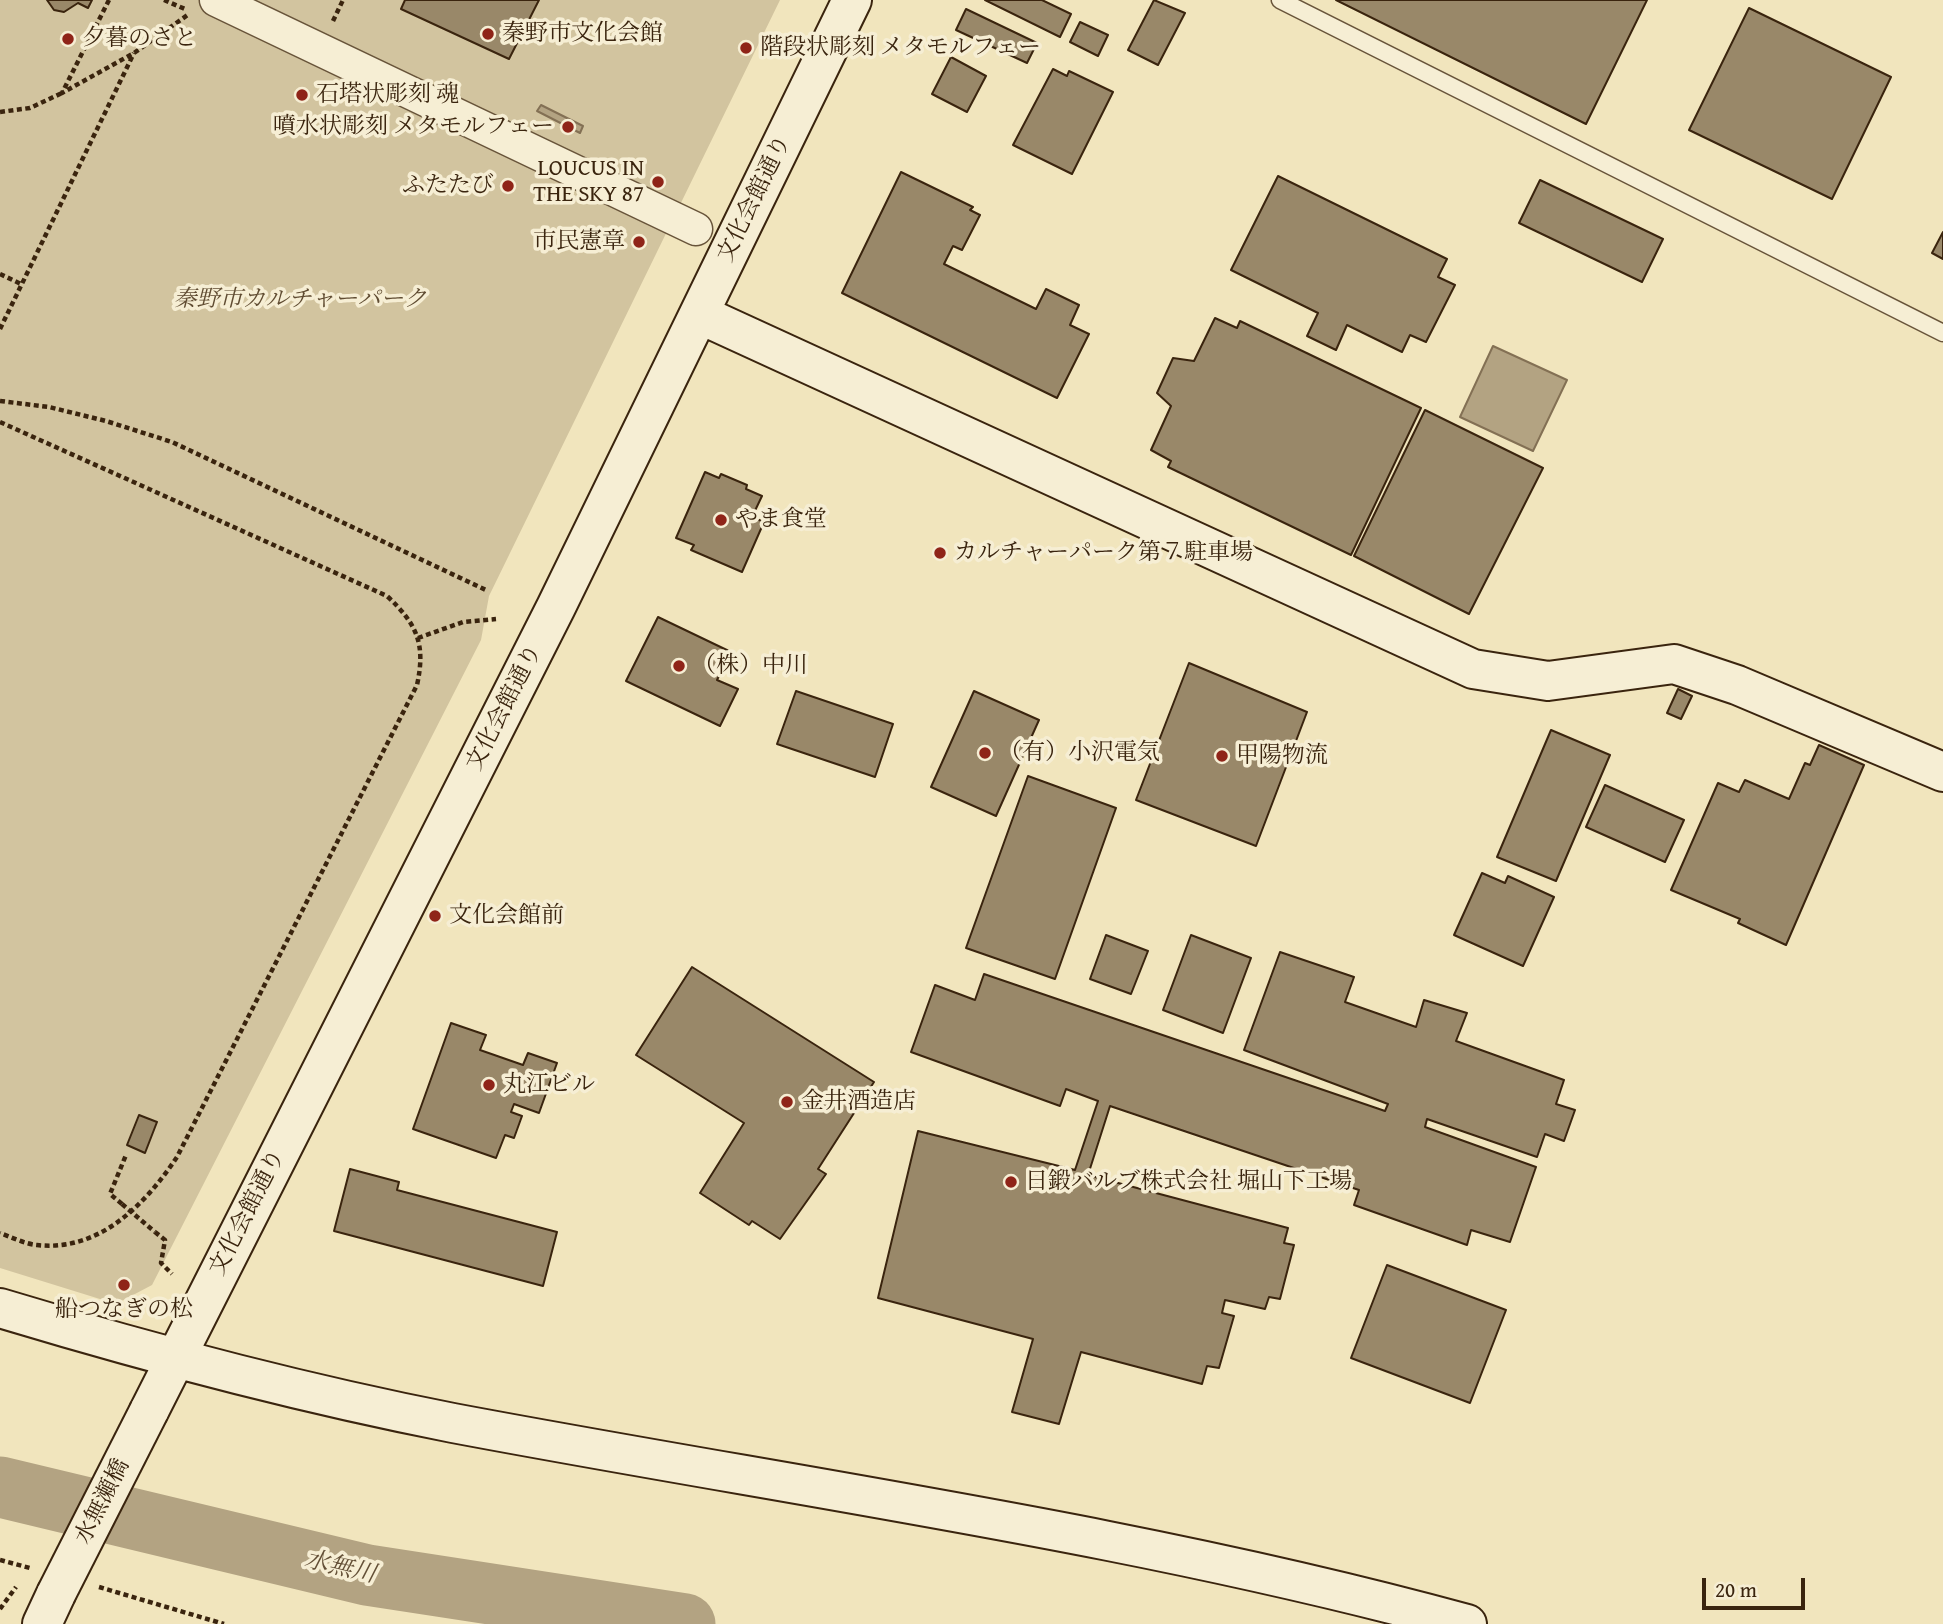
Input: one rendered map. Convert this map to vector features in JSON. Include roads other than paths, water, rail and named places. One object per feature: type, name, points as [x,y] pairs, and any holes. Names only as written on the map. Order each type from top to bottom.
[{"type":"street","points":[[216,0],[320,47],[696,229]]},
{"type":"street","name":"文化会館通り","points":[[149,1411],[556,607],[852,0]]},
{"type":"street","points":[[699,314],[1474,669],[1548,681],[1674,664],[1737,685],[1943,772]]},
{"type":"street","points":[[0,1308],[174,1360],[451,1422],[794,1481],[1265,1572],[1467,1624]]},
{"type":"street","name":"水無瀬橋","points":[[56,1593],[149,1411]]},
{"type":"lane","points":[[1280,0],[1943,333]]},
{"type":"waterway","name":"水無川","points":[[0,1487],[367,1575],[685,1624]]},
{"type":"place","name":"秦野市文化会館","points":[[488,34]]},
{"type":"place","name":"夕暮のさと","points":[[68,39]]},
{"type":"place","name":"階段状彫刻 メタモルフェー","points":[[746,48]]},
{"type":"place","name":"石塔状彫刻 魂","points":[[302,95]]},
{"type":"place","name":"噴水状彫刻 メタモルフェー","points":[[568,127]]},
{"type":"place","name":"LOUCUS IN THE SKY 87","points":[[658,182]]},
{"type":"place","name":"ふたたび","points":[[508,186]]},
{"type":"place","name":"市民憲章","points":[[639,242]]},
{"type":"place","name":"やま食堂","points":[[721,520]]},
{"type":"place","name":"カルチャーパーク第７駐車場","points":[[940,553]]},
{"type":"place","name":"（株）中川","points":[[679,666]]},
{"type":"place","name":"（有）小沢電気","points":[[985,753]]},
{"type":"place","name":"甲陽物流","points":[[1222,756]]},
{"type":"place","name":"文化会館前","points":[[435,916]]},
{"type":"place","name":"丸江ビル","points":[[489,1085]]},
{"type":"place","name":"金井酒造店","points":[[787,1102]]},
{"type":"place","name":"日鍛バルブ株式会社 堀山下工場","points":[[1011,1182]]},
{"type":"place","name":"船つなぎの松","points":[[124,1285]]},
{"type":"park label","name":"秦野市カルチャーパーク","points":[[300,300]]}]
